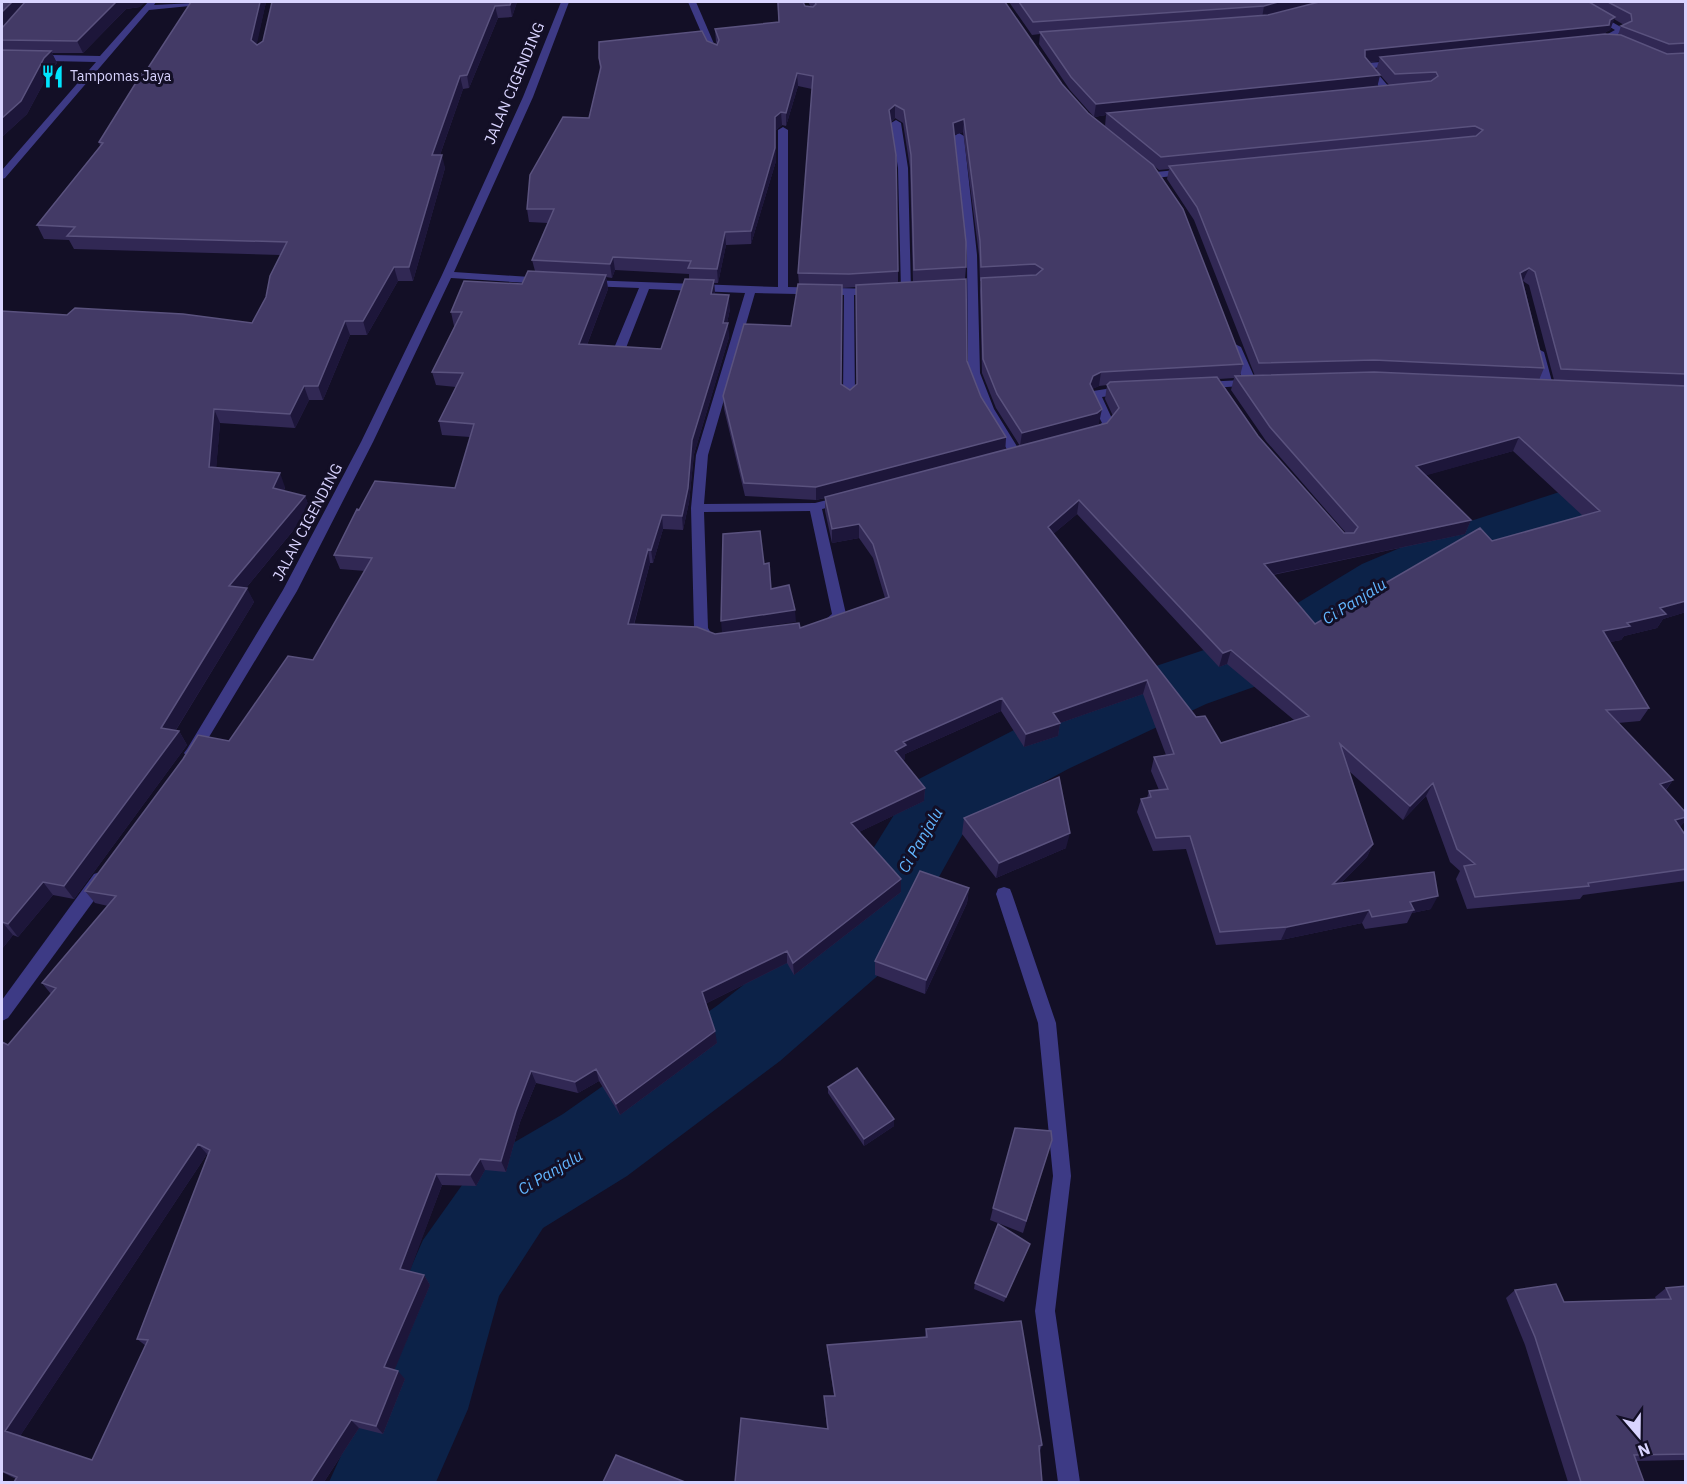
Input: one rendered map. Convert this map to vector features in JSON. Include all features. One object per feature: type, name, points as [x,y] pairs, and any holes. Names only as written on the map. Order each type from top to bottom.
[{"type":"street","points":[[2,176],[6,164],[149,5],[210,2]]},
{"type":"street","name":"JALAN CIGENDING","points":[[184,767],[290,591],[368,442],[528,97],[564,2]]},
{"type":"street","points":[[692,2],[714,53]]},
{"type":"street","points":[[1572,2],[1622,30],[1610,35],[1609,42]]},
{"type":"street","points":[[2,57],[100,59]]},
{"type":"street","points":[[1389,93],[1366,66],[1410,63]]},
{"type":"street","points":[[447,275],[751,290],[849,293],[901,291],[903,168],[896,123]]},
{"type":"street","points":[[783,130],[783,291]]},
{"type":"street","points":[[959,136],[968,210],[974,373],[988,409],[1015,454]]},
{"type":"street","points":[[1144,166],[1156,175],[1163,188]]},
{"type":"street","points":[[1156,175],[1191,172]]},
{"type":"street","points":[[618,353],[645,286]]},
{"type":"street","points":[[729,640],[717,641],[706,637],[701,628],[697,508],[702,455],[751,290]]},
{"type":"street","points":[[849,293],[849,397]]},
{"type":"street","points":[[1184,387],[1222,389],[1256,382],[1231,338]]},
{"type":"street","points":[[1536,344],[1547,389]]},
{"type":"street","points":[[1078,437],[1100,432],[1108,423],[1096,399],[1097,394],[1138,389]]},
{"type":"street","points":[[697,508],[815,507],[859,495]]},
{"type":"street","points":[[811,628],[834,622],[839,614],[815,507]]},
{"type":"street","points":[[2,1013],[105,872]]},
{"type":"street","points":[[1004,894],[1047,1023],[1062,1176],[1045,1311],[1069,1482]]},
{"type":"building","points":[[2,2],[12,2],[2,12]]},
{"type":"building","points":[[25,2],[116,2],[77,41],[2,40],[2,28]]},
{"type":"building","points":[[191,2],[260,2],[251,40],[257,45],[263,41],[272,2],[511,2],[510,5],[495,6],[467,75],[460,76],[432,155],[442,155],[409,267],[394,267],[363,321],[345,321],[318,386],[304,386],[290,414],[214,409],[209,467],[280,473],[273,488],[305,496],[229,586],[247,588],[161,728],[179,731],[64,886],[43,882],[8,924],[2,922],[2,311],[67,315],[75,308],[183,314],[252,323],[266,297],[270,276],[287,242],[67,236],[75,227],[37,225],[103,143],[99,142],[145,68],[148,68]]},
{"type":"building","points":[[778,2],[803,2],[805,6],[813,7],[815,2],[1005,2],[1062,84],[1088,113],[1153,165],[1183,209],[1243,364],[1101,372],[1093,376],[1090,384],[1102,409],[1097,413],[1022,433],[997,394],[983,359],[981,278],[1036,275],[1043,269],[1035,264],[981,267],[980,241],[964,119],[953,123],[966,242],[966,267],[914,270],[911,155],[904,110],[895,105],[889,110],[896,155],[898,271],[849,274],[798,273],[813,76],[797,73],[786,113],[781,112],[775,117],[775,148],[751,231],[725,232],[717,269],[688,268],[691,261],[613,257],[610,264],[532,260],[554,209],[527,209],[530,175],[563,117],[589,118],[601,67],[599,42],[702,31],[707,41],[717,45],[719,40],[715,29],[779,22]]},
{"type":"building","points":[[1019,2],[1278,2],[1264,6],[1033,22]]},
{"type":"building","points":[[1319,2],[1589,2],[1615,17],[1610,20],[1609,25],[1365,50],[1365,57],[1380,75],[1096,104],[1071,77],[1040,32],[1268,15]]},
{"type":"building","points":[[1608,2],[1686,2],[1686,43],[1669,44],[1621,26],[1632,21],[1631,14]]},
{"type":"building","points":[[1605,34],[1621,35],[1667,54],[1686,53],[1686,374],[1561,369],[1535,272],[1529,268],[1520,273],[1544,368],[1374,360],[1259,363],[1197,207],[1169,166],[1476,136],[1483,130],[1475,126],[1161,157],[1107,113],[1431,81],[1438,76],[1436,72],[1395,74],[1380,57]]},
{"type":"building","points":[[2,50],[51,51],[44,58],[21,101],[2,118]]},
{"type":"building","points":[[528,271],[606,275],[579,344],[661,349],[685,279],[714,280],[711,294],[729,295],[723,323],[728,323],[692,440],[688,488],[682,516],[662,515],[651,550],[648,549],[628,624],[697,627],[715,634],[799,623],[800,628],[889,597],[873,544],[859,524],[832,529],[825,497],[1107,423],[1119,408],[1107,385],[1110,382],[1217,377],[1258,436],[1344,533],[1354,533],[1358,527],[1270,427],[1235,376],[1374,372],[1686,386],[1686,601],[1660,608],[1666,614],[1627,623],[1630,626],[1603,631],[1649,708],[1606,710],[1673,780],[1660,784],[1686,813],[1686,817],[1675,820],[1686,836],[1686,869],[1588,883],[1589,886],[1475,897],[1464,866],[1475,864],[1457,849],[1433,783],[1410,806],[1340,744],[1373,844],[1333,884],[1434,872],[1438,896],[1410,902],[1414,910],[1372,917],[1369,910],[1287,927],[1220,932],[1190,836],[1156,838],[1141,799],[1151,797],[1149,791],[1168,789],[1154,757],[1174,754],[1147,680],[1053,713],[1060,723],[1026,734],[1002,698],[903,742],[906,745],[895,751],[925,788],[851,823],[901,879],[793,963],[787,951],[702,992],[715,1031],[616,1104],[596,1069],[575,1082],[531,1071],[501,1161],[480,1159],[470,1175],[436,1174],[400,1269],[424,1275],[384,1367],[398,1371],[376,1426],[351,1420],[311,1482],[14,1482],[17,1477],[2,1471],[2,1042],[8,1045],[56,988],[42,983],[116,896],[85,891],[183,759],[198,735],[229,741],[288,656],[313,660],[372,558],[334,555],[357,509],[359,510],[375,481],[455,488],[474,424],[439,421],[463,373],[432,372],[462,312],[451,312],[464,281],[522,284]],"holes":[[[1519,437],[1600,511],[1492,541],[1480,528],[1315,624],[1264,564],[1471,520],[1416,466]],[[1079,500],[1223,653],[1231,650],[1309,716],[1221,743],[1205,716],[1196,717],[1048,527]],[[198,1144],[210,1150],[137,1339],[148,1340],[92,1460],[5,1431]]]},
{"type":"building","points":[[966,279],[967,361],[981,397],[1006,437],[816,487],[744,483],[723,396],[744,324],[791,326],[798,284],[842,285],[841,384],[850,390],[857,384],[856,285]]},
{"type":"building","points":[[760,531],[764,564],[769,563],[771,589],[789,585],[795,610],[721,621],[723,534]]},
{"type":"building","points":[[1059,777],[1070,833],[999,863],[964,818]]},
{"type":"building","points":[[920,871],[969,888],[926,980],[875,961]]},
{"type":"building","points":[[857,1068],[894,1119],[864,1139],[828,1087]]},
{"type":"building","points":[[1015,1128],[1051,1131],[1052,1140],[1026,1221],[993,1208]]},
{"type":"building","points":[[998,1224],[1030,1244],[1006,1297],[975,1283]]},
{"type":"building","points":[[1556,1284],[1564,1302],[1671,1299],[1666,1288],[1686,1286],[1686,1454],[1634,1455],[1644,1482],[1581,1482],[1535,1337],[1515,1290]]},
{"type":"building","points":[[1021,1321],[1042,1445],[1039,1446],[1042,1482],[735,1482],[741,1418],[828,1429],[824,1396],[835,1396],[827,1345],[927,1337],[926,1329]]},
{"type":"building","points":[[616,1455],[685,1482],[603,1482]]},
{"type":"waterway","name":"Ci Panjalu","points":[[382,1482],[416,1409],[457,1274],[510,1196],[595,1145],[749,1033],[861,940],[942,802],[1042,749],[1181,685],[1265,656],[1385,580],[1463,547],[1603,500],[1671,484],[1686,465]]},
{"type":"place","name":"Tampomas Jaya","points":[[52,76]]}]
